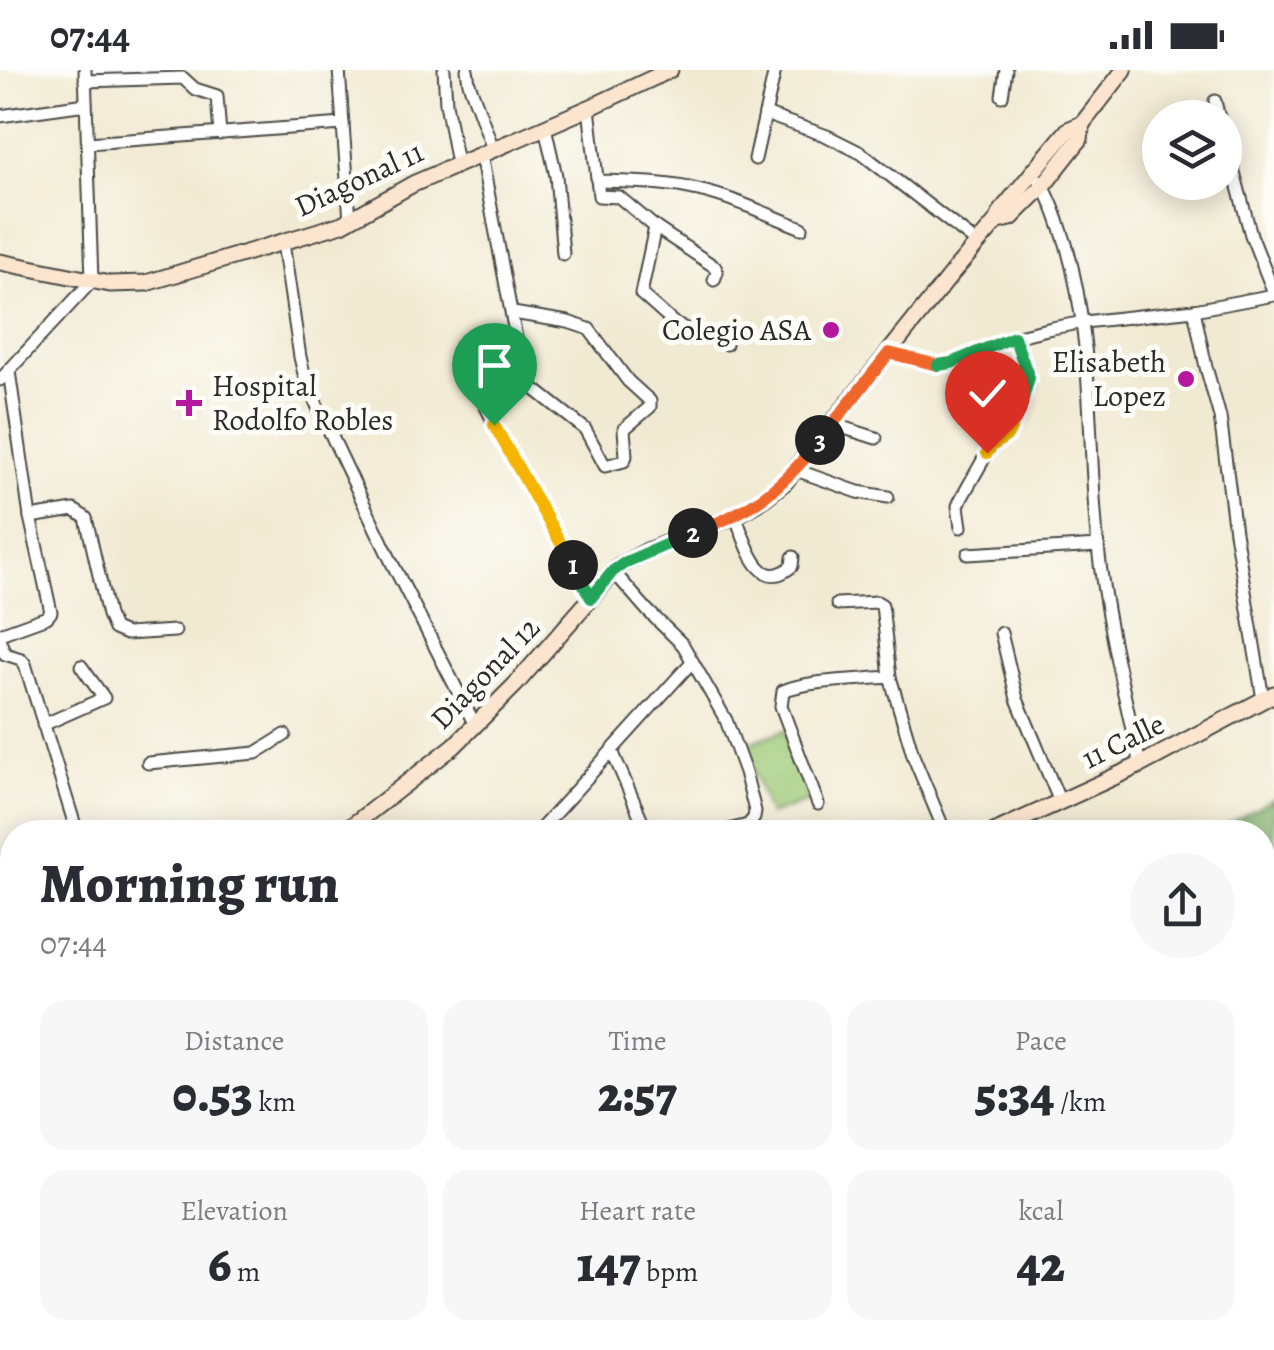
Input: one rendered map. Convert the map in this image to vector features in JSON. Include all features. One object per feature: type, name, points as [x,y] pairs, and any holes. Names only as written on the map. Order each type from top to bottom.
[{"type":"main road","name":"Diagonal 11","points":[[0,262],[92,281],[146,283],[350,220],[413,184],[670,70]]},
{"type":"main road","name":"Diagonal 12","points":[[360,820],[412,781],[475,725],[515,685],[613,571],[646,551],[735,516],[769,495],[796,470],[1002,210],[1038,179],[1068,130],[1082,124],[1123,70]]},
{"type":"main road","name":"11 Calle","points":[[1020,820],[1140,765],[1269,697]]},
{"type":"street","points":[[339,70],[350,220]]},
{"type":"street","points":[[444,70],[457,164]]},
{"type":"street","points":[[467,70],[487,152],[520,359],[476,382],[476,386],[591,598]]},
{"type":"street","points":[[755,159],[775,70]]},
{"type":"street","points":[[1002,96],[1006,70]]},
{"type":"street","points":[[74,820],[25,664],[4,653],[0,638],[50,614],[4,375],[92,281],[85,76],[183,78],[195,89],[216,96],[220,134]]},
{"type":"street","points":[[0,116],[86,104]]},
{"type":"street","points":[[590,108],[599,196],[620,197],[655,227],[715,267],[714,280]]},
{"type":"street","points":[[765,114],[861,153],[977,242]]},
{"type":"street","points":[[88,143],[343,124]]},
{"type":"street","points":[[545,127],[556,176],[563,254]]},
{"type":"street","points":[[1038,179],[1058,221],[1084,322],[1098,546],[1109,624],[1140,765]]},
{"type":"street","points":[[596,181],[694,188],[802,228]]},
{"type":"street","points":[[889,353],[940,365],[1014,337],[1084,322],[1194,310],[1274,294],[1242,200]]},
{"type":"street","points":[[655,227],[641,294],[676,325],[726,344]]},
{"type":"street","points":[[284,242],[306,382],[475,725]]},
{"type":"street","points":[[1194,310],[1220,417],[1235,532],[1269,697]]},
{"type":"street","points":[[512,365],[524,380],[584,429],[605,466],[624,461],[624,429],[651,406],[649,399],[628,382],[589,329],[513,313]]},
{"type":"street","points":[[961,527],[958,506],[987,453],[1008,435],[1028,384],[1028,372],[1014,337]]},
{"type":"street","points":[[832,424],[876,438]]},
{"type":"street","points":[[796,470],[858,492],[888,497]]},
{"type":"street","points":[[30,517],[74,510],[86,518],[114,629],[126,634],[175,631]]},
{"type":"street","points":[[735,516],[761,571],[784,572],[792,566],[794,557]]},
{"type":"street","points":[[968,554],[1098,546]]},
{"type":"street","points":[[613,571],[683,645],[726,720],[754,804],[753,820]]},
{"type":"street","points":[[836,604],[882,605],[890,677],[914,758],[941,820]]},
{"type":"street","points":[[1002,634],[1018,699],[1060,802]]},
{"type":"street","points":[[558,820],[612,751],[692,663]]},
{"type":"street","points":[[43,724],[104,698],[81,666]]},
{"type":"street","points":[[818,804],[781,706],[782,691],[812,683],[890,677]]},
{"type":"street","points":[[148,763],[256,753],[285,736]]},
{"type":"street","points":[[612,751],[642,820]]},
{"type":"green space","points":[[785,730],[810,800],[769,815],[744,745]]},
{"type":"green space","points":[[1274,799],[1274,820],[1235,820]]},
{"type":"place","name":"Colegio ASA","points":[[831,330]]},
{"type":"place","name":"Elisabeth Lopez","points":[[1186,379]]},
{"type":"place","name":"Hospital Rodolfo Robles","points":[[189,403]]},
{"type":"route","points":[[494,425],[591,598],[613,571],[626,562],[735,516],[769,495],[796,470],[889,353],[940,365],[1014,337],[1028,372],[1028,384],[1008,435],[987,453]]}]
